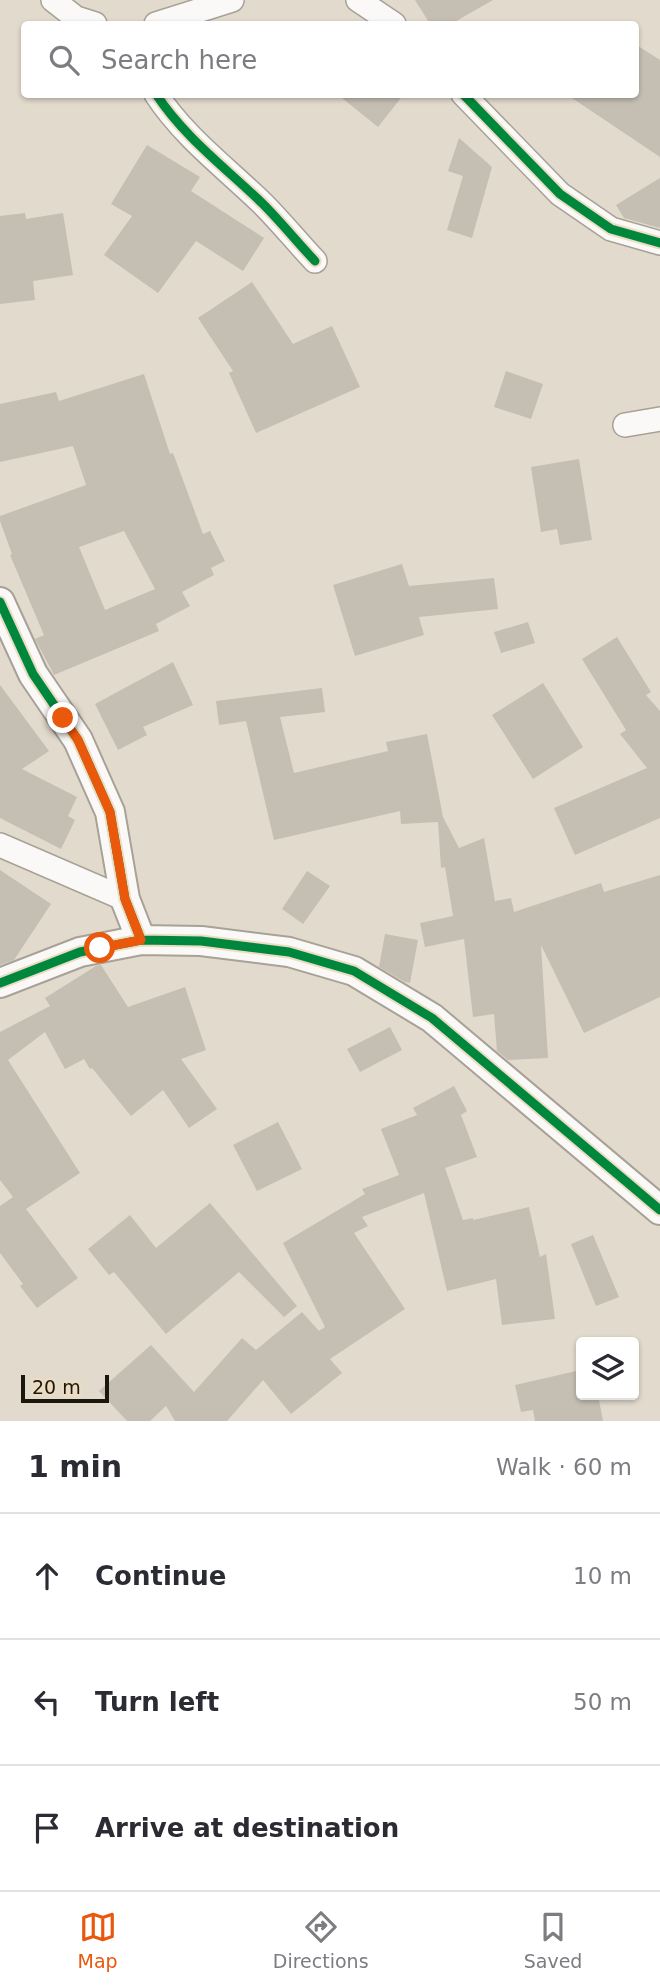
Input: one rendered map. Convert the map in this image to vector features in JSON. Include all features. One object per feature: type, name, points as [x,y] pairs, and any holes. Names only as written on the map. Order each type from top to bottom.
[{"type":"street","points":[[52,0],[76,18],[86,21]]},
{"type":"street","points":[[166,21],[232,0]]},
{"type":"street","points":[[358,0],[390,21]]},
{"type":"street","points":[[159,98],[167,111],[204,150],[265,207],[314,261]]},
{"type":"street","points":[[467,98],[560,194],[611,229],[660,243]]},
{"type":"street","points":[[625,425],[660,419]]},
{"type":"street","points":[[0,602],[33,674],[78,740],[110,812],[125,899],[141,940]]},
{"type":"street","points":[[0,845],[125,899]]},
{"type":"street","points":[[0,983],[80,951],[141,940],[201,941],[289,952],[354,971],[432,1018],[660,1210]]},
{"type":"building","points":[[415,0],[493,0],[456,21],[428,21]]},
{"type":"building","points":[[639,47],[660,60],[660,157],[572,98],[639,98]]},
{"type":"building","points":[[342,98],[401,98],[378,127]]},
{"type":"building","points":[[459,138],[492,167],[472,238],[447,230],[463,176],[448,171]]},
{"type":"building","points":[[147,145],[200,177],[191,191],[264,238],[243,271],[196,241],[158,293],[104,255],[132,216],[111,204]]},
{"type":"building","points":[[660,178],[660,228],[624,218],[616,205]]},
{"type":"building","points":[[25,213],[26,219],[63,213],[73,275],[33,281],[35,300],[0,304],[0,216]]},
{"type":"building","points":[[252,282],[293,344],[332,326],[360,387],[256,433],[229,373],[233,371],[198,318]]},
{"type":"building","points":[[506,371],[543,384],[531,419],[494,407]]},
{"type":"building","points":[[144,374],[170,454],[173,453],[203,534],[210,531],[225,561],[211,568],[214,575],[182,592],[190,606],[156,624],[159,631],[54,675],[35,639],[44,635],[10,555],[12,554],[0,516],[86,485],[73,446],[0,462],[0,404],[56,392],[59,401]],"holes":[[[124,531],[155,589],[105,610],[79,547]]]},
{"type":"building","points":[[579,459],[592,540],[560,545],[557,529],[541,532],[531,467]]},
{"type":"building","points":[[402,564],[409,586],[494,578],[498,609],[419,617],[424,635],[355,656],[333,585]]},
{"type":"building","points":[[528,622],[535,643],[501,653],[494,632]]},
{"type":"building","points":[[617,637],[651,692],[646,695],[660,711],[660,818],[575,855],[554,808],[647,768],[620,734],[626,730],[582,659]]},
{"type":"building","points":[[173,662],[193,705],[143,727],[147,735],[118,750],[95,704]]},
{"type":"building","points":[[543,683],[583,747],[533,779],[492,715]]},
{"type":"building","points":[[0,685],[49,751],[22,769],[77,797],[68,816],[75,820],[61,849],[0,818]]},
{"type":"building","points":[[322,688],[325,712],[280,717],[294,773],[388,751],[386,742],[427,734],[443,817],[459,848],[484,838],[495,901],[511,898],[514,912],[601,883],[604,892],[660,875],[660,997],[584,1033],[541,945],[548,1058],[508,1060],[497,1051],[494,1014],[473,1017],[464,939],[425,947],[420,923],[453,916],[445,867],[441,868],[438,822],[401,824],[400,811],[274,840],[246,721],[219,725],[216,701]]},
{"type":"building","points":[[0,870],[51,904],[14,960],[0,965]]},
{"type":"building","points":[[307,871],[330,886],[303,924],[282,909]]},
{"type":"building","points":[[385,934],[418,940],[410,983],[379,967]]},
{"type":"building","points":[[101,965],[128,1007],[185,987],[206,1050],[181,1059],[217,1109],[189,1128],[163,1090],[131,1116],[84,1059],[65,1069],[45,1032],[8,1060],[80,1173],[26,1209],[78,1278],[37,1308],[0,1253],[0,1206],[13,1197],[0,1180],[0,1032],[50,1006],[45,998]]},
{"type":"building","points":[[390,1027],[402,1050],[360,1072],[347,1049]]},
{"type":"building","points":[[454,1086],[467,1111],[461,1115],[477,1157],[445,1168],[463,1220],[529,1207],[540,1257],[546,1254],[555,1319],[502,1325],[496,1279],[447,1291],[424,1193],[362,1217],[368,1226],[354,1233],[405,1309],[330,1359],[342,1373],[291,1414],[263,1380],[227,1421],[175,1421],[166,1406],[150,1421],[127,1421],[99,1391],[151,1345],[194,1392],[242,1338],[256,1350],[302,1312],[319,1331],[325,1327],[283,1243],[365,1194],[362,1189],[399,1175],[381,1129],[417,1115],[413,1108]]},
{"type":"building","points":[[278,1122],[302,1169],[257,1191],[233,1145]]},
{"type":"building","points":[[210,1203],[297,1306],[284,1317],[239,1272],[166,1334],[114,1272],[109,1275],[88,1249],[130,1215],[156,1248]]},
{"type":"building","points":[[593,1235],[619,1297],[596,1306],[571,1244]]},
{"type":"building","points":[[576,1371],[576,1400],[599,1400],[603,1421],[535,1421],[533,1410],[521,1412],[515,1385]]},
{"type":"cycle path","points":[[159,98],[179,124],[263,204],[315,261]]},
{"type":"cycle path","points":[[467,98],[560,194],[611,229],[660,243]]},
{"type":"cycle path","points":[[0,602],[33,674],[78,740],[110,812],[125,899],[141,940]]},
{"type":"cycle path","points":[[0,983],[80,952],[141,940],[201,941],[289,952],[354,971],[432,1018],[660,1210]]},
{"type":"route","points":[[63,718],[78,740],[110,812],[125,899],[141,940],[100,948]]}]
